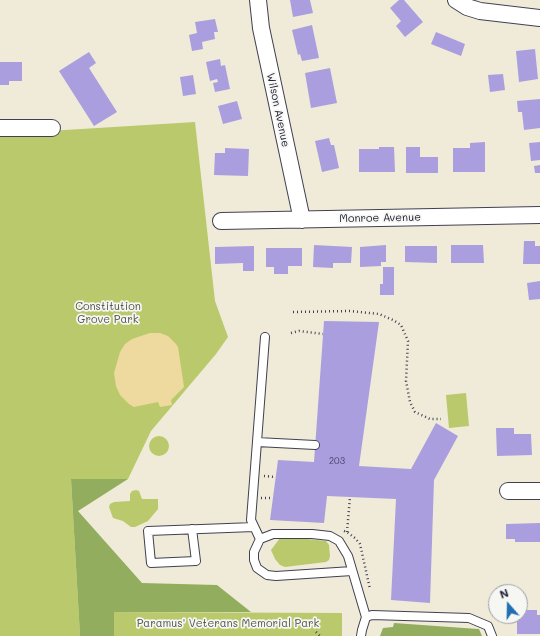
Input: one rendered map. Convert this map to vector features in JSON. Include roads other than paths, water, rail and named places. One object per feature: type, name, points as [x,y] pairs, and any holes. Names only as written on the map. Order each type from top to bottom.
[{"type":"street","name":"Wilson Avenue","points":[[258,0],[261,28],[302,220]]},
{"type":"street","points":[[456,0],[467,7],[480,11],[540,18]]},
{"type":"street","points":[[0,128],[52,128]]},
{"type":"street","name":"Monroe Avenue","points":[[220,221],[540,215]]},
{"type":"street","points":[[508,491],[540,491]]},
{"type":"lane","points":[[260,539],[251,520],[265,337]]},
{"type":"lane","points":[[257,442],[315,445]]},
{"type":"lane","points":[[192,530],[196,561],[151,563],[148,531],[254,527]]},
{"type":"lane","points":[[352,571],[276,576],[267,575],[257,568],[254,560],[254,552],[260,539],[273,534],[312,534],[330,536],[339,541],[348,556],[366,617],[361,636]]},
{"type":"lane","points":[[366,617],[372,615],[469,618],[488,626],[492,636]]},
{"type":"park label","name":"Constitution Grove Park","points":[[108,313]]},
{"type":"park label","name":"Paramus' Veterans Memorial Park","points":[[228,624]]}]
